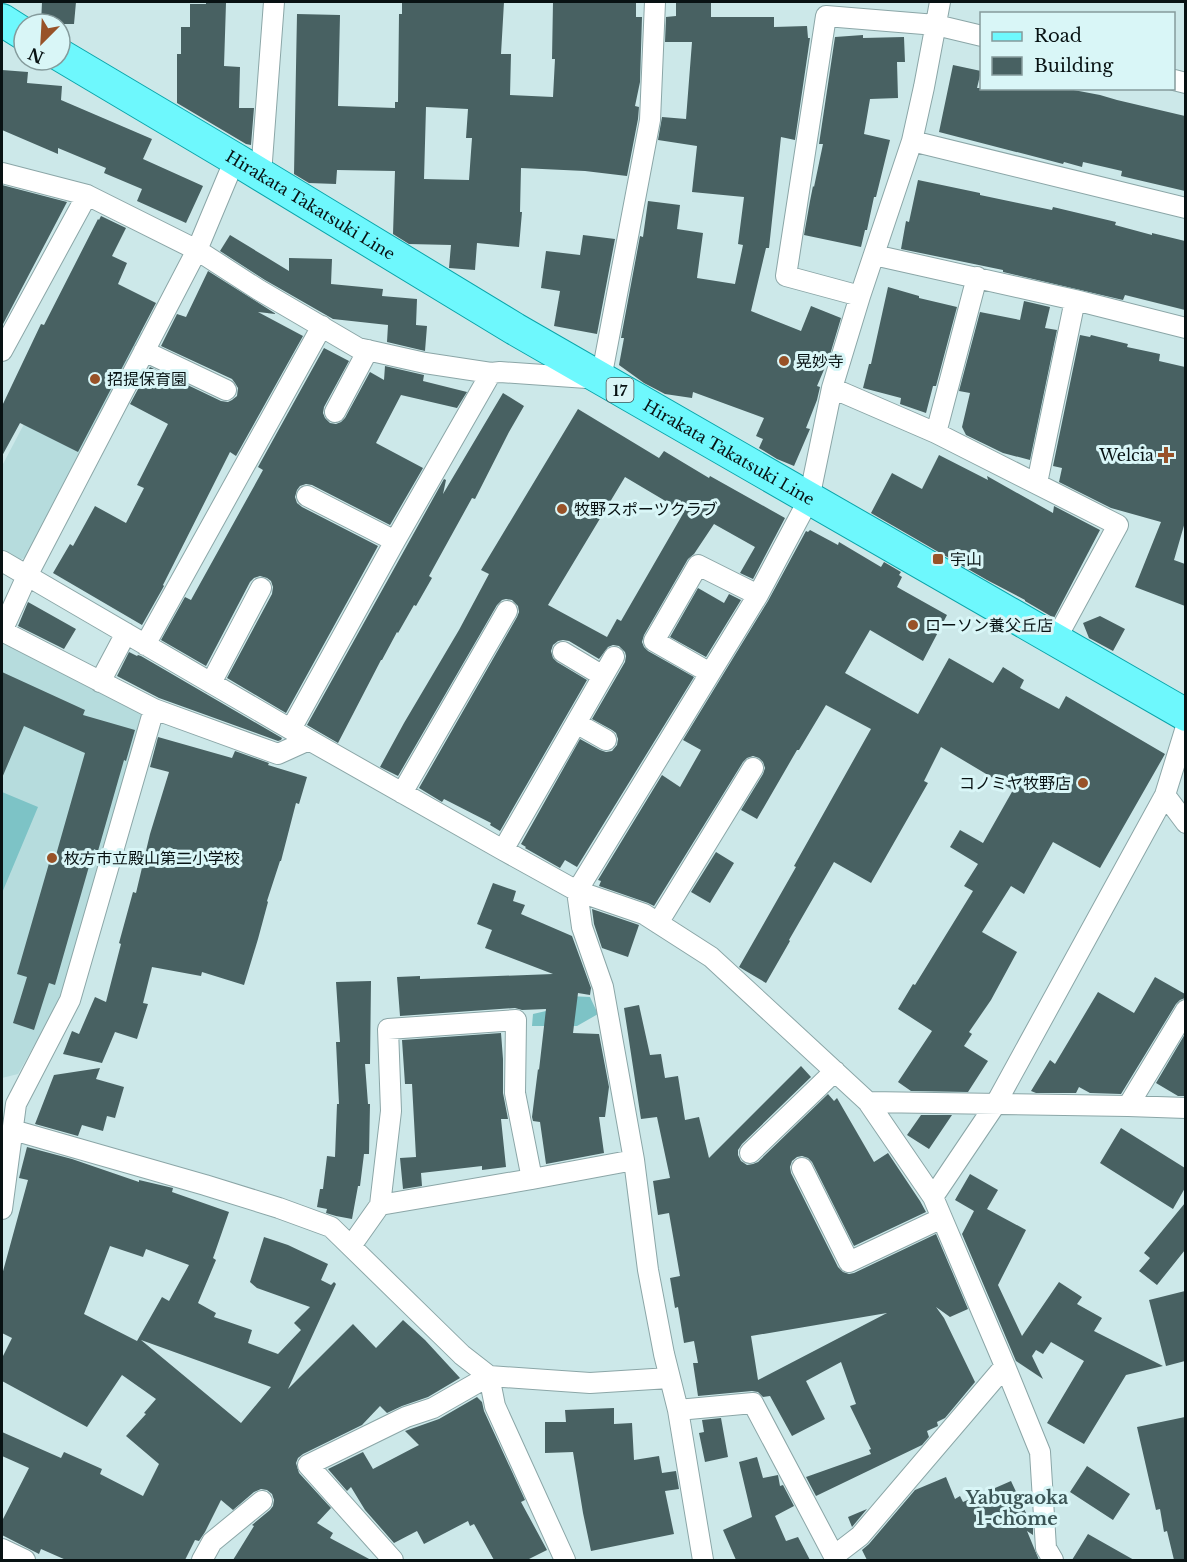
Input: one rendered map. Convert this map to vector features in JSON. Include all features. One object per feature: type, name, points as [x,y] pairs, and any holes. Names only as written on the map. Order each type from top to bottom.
[{"type":"main road","name":"Hirakata Takatsuki Line","points":[[72,62],[514,328],[1185,715]]},
{"type":"street","points":[[274,2],[248,167],[197,250],[27,576],[2,631],[154,709],[278,754],[309,740]]},
{"type":"street","points":[[2,173],[87,195],[197,250],[259,290],[358,348],[425,363],[491,373],[602,379],[650,120],[655,2]]},
{"type":"street","points":[[703,1560],[678,1410],[669,1378],[648,1270],[634,1160],[603,987],[582,927],[577,891],[758,596],[809,499],[831,388],[912,141],[940,2]]},
{"type":"street","points":[[860,296],[786,276],[826,16],[936,25],[980,36]]},
{"type":"street","points":[[912,141],[1185,208]]},
{"type":"street","points":[[2,351],[87,195]]},
{"type":"street","points":[[874,255],[1075,300],[1185,328]]},
{"type":"street","points":[[936,433],[977,277]]},
{"type":"street","points":[[1037,483],[1075,300]]},
{"type":"street","points":[[145,645],[322,327]]},
{"type":"street","points":[[335,412],[369,350]]},
{"type":"street","points":[[144,351],[226,390]]},
{"type":"street","points":[[291,729],[491,373]]},
{"type":"street","points":[[831,388],[936,433],[1118,525],[1056,639]]},
{"type":"street","points":[[307,496],[395,541]]},
{"type":"street","points":[[2,561],[309,740],[577,891],[645,914],[711,957],[868,1102],[933,1197],[1040,1452],[1046,1548],[1053,1560]]},
{"type":"street","points":[[710,673],[654,641],[698,565],[758,596]]},
{"type":"street","points":[[211,683],[261,588]]},
{"type":"street","points":[[402,793],[507,611]]},
{"type":"street","points":[[100,682],[126,633]]},
{"type":"street","points":[[563,652],[603,676]]},
{"type":"street","points":[[503,850],[614,657]]},
{"type":"street","points":[[2,1209],[16,1104],[70,1000],[154,709]]},
{"type":"street","points":[[576,723],[606,740]]},
{"type":"street","points":[[933,1197],[995,1105],[1165,795],[1185,727]]},
{"type":"street","points":[[658,923],[753,768]]},
{"type":"street","points":[[1165,795],[1185,823]]},
{"type":"street","points":[[1128,1106],[1185,1010]]},
{"type":"street","points":[[351,1246],[380,1205],[391,1111],[388,1029],[516,1020],[515,1093],[532,1179]]},
{"type":"street","points":[[750,1153],[835,1071]]},
{"type":"street","points":[[868,1102],[1185,1108]]},
{"type":"street","points":[[13,1130],[279,1208],[332,1227],[462,1354],[489,1376],[495,1406],[565,1560]]},
{"type":"street","points":[[380,1205],[634,1160]]},
{"type":"street","points":[[802,1167],[849,1262],[942,1218]]},
{"type":"street","points":[[678,1410],[753,1403],[835,1558],[860,1536],[1005,1366]]},
{"type":"street","points":[[393,1560],[308,1465],[406,1417],[433,1408],[489,1376],[590,1383],[669,1378]]},
{"type":"street","points":[[202,1560],[212,1542],[262,1501]]},
{"type":"street","points":[[2,1549],[25,1560]]},
{"type":"shaded area","points":[[87,304],[147,336],[31,554],[15,563],[2,556],[2,466]]},
{"type":"shaded area","name":"枚方市立殿山第二小学校","points":[[2,635],[146,714],[59,1002],[18,1074],[2,1078]]},
{"type":"shaded area","points":[[2,792],[38,807],[2,893]]},
{"type":"shaded area","points":[[568,996],[590,997],[598,1014],[577,1026],[532,1026],[533,1014],[546,1011]]},
{"type":"building","points":[[42,2],[76,2],[74,24],[72,24],[72,12],[42,12]]},
{"type":"building","points":[[206,2],[226,3],[224,66],[240,67],[239,108],[254,108],[251,145],[177,103],[177,54],[181,54],[181,27],[190,27],[190,4],[206,4]]},
{"type":"building","points":[[402,2],[504,2],[501,54],[511,54],[510,95],[553,97],[555,59],[552,59],[553,2],[636,2],[636,17],[642,17],[640,82],[635,106],[639,107],[627,176],[585,171],[521,168],[520,212],[522,212],[519,247],[477,243],[475,270],[449,268],[451,245],[409,244],[393,234],[395,171],[337,170],[336,184],[309,183],[294,174],[297,14],[340,15],[338,106],[395,108],[395,102],[398,102],[399,14],[402,14]],"holes":[[[426,107],[468,109],[466,138],[472,138],[469,180],[424,179]]]},
{"type":"building","points":[[676,2],[711,2],[711,17],[774,17],[774,27],[807,26],[808,38],[810,38],[795,140],[781,137],[769,248],[766,248],[751,311],[801,331],[811,306],[841,318],[829,358],[817,386],[820,387],[817,400],[806,428],[810,429],[794,466],[759,448],[763,439],[756,436],[764,418],[693,392],[692,398],[665,394],[644,383],[619,365],[624,338],[621,338],[640,236],[643,237],[648,201],[680,205],[677,229],[703,233],[697,278],[735,284],[743,245],[738,244],[744,197],[692,192],[697,146],[658,140],[662,117],[686,119],[692,42],[665,42],[666,17],[676,16]]},
{"type":"building","points":[[863,35],[863,38],[904,37],[905,62],[897,62],[898,98],[870,99],[864,134],[890,140],[861,247],[804,235],[823,144],[819,144],[835,37]]},
{"type":"building","points":[[953,65],[980,71],[977,88],[980,90],[1074,90],[1100,95],[1185,116],[1185,191],[1121,176],[1122,171],[1083,162],[1082,167],[1064,162],[1063,164],[939,132]]},
{"type":"building","points":[[2,70],[28,72],[27,83],[62,86],[61,100],[152,139],[143,159],[203,186],[186,223],[137,201],[142,189],[104,173],[106,168],[58,148],[58,154],[2,130]]},
{"type":"building","points":[[918,180],[1052,210],[1053,207],[1116,222],[1115,225],[1152,235],[1152,233],[1185,241],[1185,310],[1125,295],[1123,300],[1003,272],[1003,270],[901,249],[906,221],[909,222]]},
{"type":"building","points":[[2,185],[67,202],[2,326]]},
{"type":"building","points":[[101,216],[126,228],[112,256],[127,263],[118,284],[156,303],[78,452],[20,423],[2,456],[2,406],[41,324],[44,325]]},
{"type":"building","points":[[230,235],[289,271],[289,258],[332,259],[331,284],[383,289],[382,296],[417,299],[416,325],[427,326],[425,351],[387,342],[388,325],[333,319],[265,280],[220,251]]},
{"type":"building","points":[[583,235],[615,239],[597,334],[554,326],[560,291],[541,288],[546,251],[580,255]]},
{"type":"building","points":[[208,271],[276,314],[258,312],[303,336],[236,456],[230,452],[164,586],[142,625],[53,573],[70,544],[73,546],[95,506],[126,523],[144,488],[137,485],[168,424],[130,404],[150,367],[221,401],[228,402],[237,396],[238,388],[232,379],[161,346],[177,314],[186,317]]},
{"type":"building","points":[[888,287],[919,296],[919,298],[957,307],[936,386],[933,386],[926,413],[900,404],[901,398],[863,388],[869,364],[871,364]]},
{"type":"building","points":[[1024,301],[1050,307],[1045,328],[1057,330],[1030,460],[1003,453],[966,435],[962,427],[970,393],[959,391],[980,312],[1020,320]]},
{"type":"building","points":[[1080,335],[1090,337],[1091,335],[1128,344],[1127,347],[1160,354],[1159,361],[1185,367],[1185,522],[1174,560],[1185,564],[1185,606],[1135,587],[1161,522],[1111,508],[1059,482],[1062,468],[1053,466]]},
{"type":"building","points":[[324,348],[349,361],[324,407],[323,413],[330,423],[336,424],[345,418],[370,372],[384,380],[385,366],[424,375],[423,381],[467,392],[457,408],[401,395],[376,443],[423,468],[390,525],[312,485],[300,486],[297,490],[295,497],[297,503],[302,507],[378,546],[286,713],[227,678],[272,594],[273,587],[267,578],[260,576],[250,582],[206,666],[161,640],[185,597],[191,600],[263,470],[258,467]]},
{"type":"building","points":[[503,393],[524,406],[475,499],[472,498],[429,576],[432,578],[381,660],[338,743],[307,725],[444,479],[446,480],[443,494]]},
{"type":"building","points":[[578,409],[659,458],[664,451],[709,478],[710,476],[785,518],[753,579],[740,573],[755,547],[714,524],[694,554],[688,559],[642,642],[648,651],[694,677],[577,867],[565,860],[560,868],[521,844],[580,739],[606,752],[612,751],[617,745],[616,733],[592,719],[625,662],[625,652],[619,646],[608,647],[599,659],[569,641],[558,641],[553,645],[551,651],[553,658],[587,680],[500,831],[490,825],[491,823],[444,799],[442,802],[419,788],[517,617],[518,606],[512,600],[502,600],[497,605],[398,776],[380,767],[489,574],[481,570]],"holes":[[[625,477],[684,512],[621,621],[617,619],[607,637],[548,605]]]},
{"type":"building","points":[[939,455],[988,480],[987,476],[1053,513],[1054,506],[1100,530],[1054,618],[871,513],[892,473],[922,489]]},
{"type":"building","points":[[810,530],[838,545],[839,542],[881,567],[884,562],[901,572],[899,575],[902,577],[897,587],[947,615],[923,661],[870,630],[845,673],[918,714],[949,658],[993,683],[1003,667],[1024,680],[1020,688],[1059,709],[1066,696],[1165,754],[1100,868],[1053,842],[1024,894],[1011,886],[982,932],[1017,952],[991,1000],[969,1032],[972,1034],[964,1046],[988,1061],[968,1092],[911,1091],[898,1082],[932,1031],[898,1009],[973,891],[964,886],[978,864],[950,847],[960,830],[983,843],[1013,790],[941,747],[924,781],[928,783],[871,883],[834,862],[766,983],[739,967],[871,729],[826,705],[757,819],[741,810],[765,768],[759,758],[753,756],[747,758],[654,906],[599,886],[601,881],[598,880],[662,775],[680,787],[701,750],[683,740],[768,601],[806,531]]},
{"type":"building","points":[[698,588],[724,603],[729,594],[741,600],[706,657],[670,637]]},
{"type":"building","points":[[28,602],[76,629],[64,649],[18,626]]},
{"type":"building","points":[[1100,616],[1125,629],[1113,651],[1089,638],[1083,623]]},
{"type":"building","points":[[129,652],[141,656],[282,738],[281,740],[278,741],[159,698],[117,676]]},
{"type":"building","points":[[2,672],[85,710],[83,715],[135,730],[98,851],[94,849],[55,985],[49,983],[34,1030],[13,1023],[27,977],[17,974],[52,853],[56,855],[85,753],[24,726],[2,778]]},
{"type":"building","points":[[158,737],[232,758],[235,751],[269,763],[268,765],[307,777],[299,804],[296,803],[244,985],[202,972],[201,976],[152,967],[143,1003],[148,1004],[137,1039],[115,1032],[102,1063],[63,1054],[72,1031],[79,1034],[95,997],[106,1002],[121,944],[119,943],[133,892],[136,893],[150,834],[169,772],[150,767]]},
{"type":"building","points":[[716,852],[734,863],[710,903],[691,892]]},
{"type":"building","points":[[493,883],[516,891],[513,901],[525,905],[521,914],[572,936],[591,988],[590,995],[578,993],[573,1033],[599,1034],[609,1087],[605,1117],[599,1117],[604,1153],[546,1164],[540,1122],[533,1121],[532,1117],[546,1009],[515,1008],[400,1016],[397,977],[420,976],[420,979],[553,974],[485,948],[492,930],[477,924]]},
{"type":"building","points":[[592,909],[639,925],[628,957],[602,948]]},
{"type":"building","points":[[1155,977],[1185,994],[1185,998],[1176,1004],[1121,1094],[1090,1093],[1079,1087],[1076,1093],[1031,1091],[1050,1060],[1055,1064],[1098,992],[1134,1013]]},
{"type":"building","points":[[371,981],[370,1064],[365,1064],[368,1104],[370,1104],[369,1154],[364,1154],[360,1186],[358,1186],[352,1219],[326,1213],[327,1209],[317,1207],[320,1189],[323,1189],[327,1156],[335,1157],[337,1104],[339,1104],[336,1042],[340,1042],[336,982]]},
{"type":"building","points":[[639,1005],[650,1055],[661,1054],[665,1078],[678,1076],[685,1120],[699,1117],[709,1158],[801,1066],[811,1077],[742,1144],[738,1150],[741,1161],[747,1165],[758,1162],[828,1094],[834,1101],[837,1098],[874,1162],[888,1153],[926,1212],[854,1246],[812,1162],[802,1156],[797,1157],[792,1161],[790,1167],[838,1267],[843,1272],[854,1273],[936,1234],[968,1309],[950,1317],[936,1307],[944,1318],[975,1382],[945,1418],[937,1422],[938,1426],[927,1431],[929,1437],[922,1445],[816,1496],[806,1477],[871,1454],[869,1450],[871,1449],[850,1406],[856,1404],[841,1362],[806,1381],[825,1419],[792,1436],[770,1396],[763,1397],[758,1392],[752,1391],[698,1396],[693,1363],[698,1363],[694,1341],[684,1343],[670,1278],[680,1276],[669,1213],[658,1215],[653,1181],[670,1178],[657,1117],[641,1119],[624,1008]],"holes":[[[887,1313],[758,1380],[751,1336]]]},
{"type":"building","points":[[501,1033],[503,1093],[508,1119],[501,1119],[506,1167],[482,1170],[482,1166],[421,1173],[422,1186],[403,1189],[400,1158],[416,1157],[412,1084],[405,1084],[402,1040]]},
{"type":"building","points":[[1185,1034],[1185,1096],[1178,1096],[1156,1083]]},
{"type":"building","points":[[100,1068],[96,1079],[124,1087],[115,1118],[107,1116],[103,1131],[82,1125],[78,1136],[35,1124],[54,1075]]},
{"type":"building","points":[[921,1115],[952,1115],[929,1149],[907,1135]]},
{"type":"building","points":[[1121,1128],[1185,1168],[1185,1188],[1173,1209],[1100,1163]]},
{"type":"building","points":[[27,1147],[72,1159],[139,1182],[139,1180],[173,1188],[172,1192],[229,1212],[213,1258],[216,1260],[198,1303],[216,1313],[214,1317],[252,1330],[248,1343],[278,1354],[301,1330],[294,1323],[310,1307],[257,1288],[250,1282],[264,1237],[288,1245],[328,1264],[321,1280],[331,1285],[334,1282],[336,1284],[288,1389],[353,1324],[376,1348],[403,1320],[425,1340],[460,1378],[428,1397],[387,1413],[380,1406],[362,1425],[303,1454],[296,1463],[299,1473],[331,1508],[317,1523],[333,1533],[330,1538],[371,1560],[233,1560],[254,1526],[252,1525],[273,1506],[272,1494],[261,1489],[254,1492],[233,1510],[221,1500],[205,1532],[199,1541],[195,1540],[185,1560],[66,1560],[41,1549],[39,1554],[2,1535],[2,1521],[29,1468],[2,1456],[2,1432],[61,1458],[64,1452],[102,1469],[100,1474],[143,1496],[159,1464],[126,1436],[156,1399],[122,1375],[87,1427],[2,1381],[2,1358],[12,1338],[2,1333],[2,1275],[28,1180],[19,1178]],"holes":[[[110,1246],[143,1257],[146,1249],[189,1265],[169,1301],[162,1297],[137,1341],[84,1314]],[[141,1340],[271,1387],[241,1423]]]},
{"type":"building","points":[[970,1174],[998,1190],[987,1209],[1026,1230],[998,1285],[1022,1336],[1059,1282],[1082,1297],[1077,1304],[1102,1318],[1094,1331],[1163,1366],[1126,1375],[1084,1444],[1047,1423],[1084,1361],[1051,1342],[1043,1354],[1036,1350],[1032,1356],[1043,1379],[1016,1361],[962,1234],[974,1211],[955,1200]]},
{"type":"building","points":[[1185,1203],[1185,1250],[1157,1285],[1139,1271],[1150,1258],[1144,1253]]},
{"type":"building","points":[[1185,1291],[1185,1361],[1166,1366],[1149,1300]]},
{"type":"building","points":[[477,1397],[482,1402],[525,1500],[521,1502],[547,1550],[527,1560],[494,1560],[474,1524],[470,1526],[468,1521],[424,1544],[417,1531],[394,1543],[365,1510],[351,1487],[347,1491],[328,1469],[363,1452],[373,1469],[419,1445],[405,1431],[439,1419]]},
{"type":"building","points":[[614,1408],[614,1424],[632,1423],[634,1460],[659,1456],[662,1473],[676,1471],[679,1489],[665,1491],[674,1534],[591,1551],[573,1452],[545,1453],[545,1422],[566,1422],[565,1410]]},
{"type":"building","points":[[1185,1417],[1185,1560],[1174,1560],[1167,1531],[1164,1532],[1160,1509],[1156,1510],[1137,1427]]},
{"type":"building","points":[[721,1418],[728,1457],[705,1462],[699,1433],[704,1432],[702,1420]]},
{"type":"building","points":[[757,1457],[763,1478],[778,1475],[780,1486],[783,1485],[794,1506],[775,1516],[786,1541],[798,1537],[810,1560],[736,1560],[723,1530],[752,1517],[739,1462]]},
{"type":"building","points":[[1087,1466],[1130,1494],[1113,1520],[1070,1492]]},
{"type":"building","points":[[946,1477],[955,1499],[960,1496],[963,1502],[1011,1481],[1033,1528],[1033,1535],[1027,1531],[1039,1560],[867,1560],[862,1550],[915,1490]]},
{"type":"building","points":[[867,1509],[852,1527],[848,1517]]},
{"type":"building","points":[[1088,1534],[1134,1560],[1072,1560]]},
{"type":"place","name":"晃妙寺","points":[[784,361]]},
{"type":"place","name":"招提保育園","points":[[95,379]]},
{"type":"place","name":"Welcia","points":[[1166,455]]},
{"type":"place","name":"牧野スポーツクラブ","points":[[562,509]]},
{"type":"place","name":"宇山","points":[[938,559]]},
{"type":"place","name":"ローソン養父丘店","points":[[913,625]]},
{"type":"place","name":"コノミヤ牧野店","points":[[1083,783]]},
{"type":"place","name":"枚方市立殿山第二小学校","points":[[52,858]]},
{"type":"district","name":"Yabugaoka 1-chome","points":[[1017,1508]]}]
